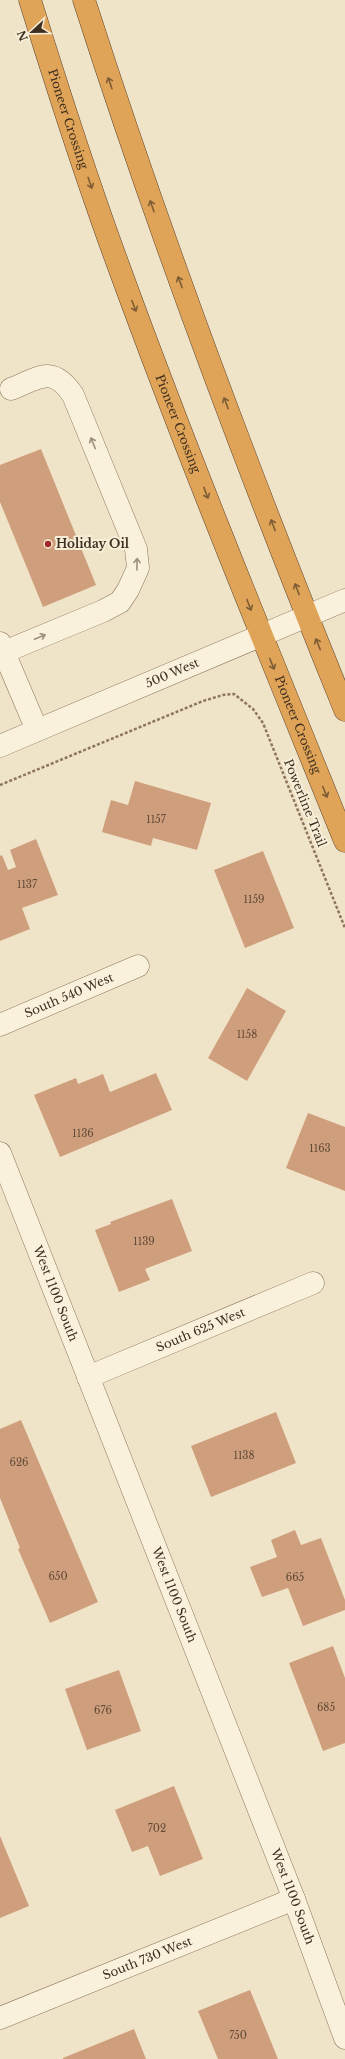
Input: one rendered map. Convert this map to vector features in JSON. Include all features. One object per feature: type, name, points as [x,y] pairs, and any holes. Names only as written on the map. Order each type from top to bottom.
[{"type":"highway","name":"Pioneer Crossing","points":[[30,0],[59,93],[120,270],[261,636],[345,841]]},
{"type":"highway","points":[[84,0],[165,243],[307,616],[345,710]]},
{"type":"street","points":[[11,389],[48,374],[57,377],[66,384],[73,395],[136,549],[138,568],[128,590],[120,602],[103,611],[2,648],[37,730]]},
{"type":"street","name":"500 West","points":[[0,746],[345,600]]},
{"type":"street","name":"South 540 West","points":[[0,1025],[138,966]]},
{"type":"street","name":"West 1100 South","points":[[0,1153],[294,1899],[345,2038]]},
{"type":"street","name":"South 625 West","points":[[88,1377],[313,1283]]},
{"type":"street","name":"South 730 West","points":[[0,2018],[294,1899]]},
{"type":"path","name":"Powerline Trail","points":[[0,784],[203,701],[222,695],[234,694],[253,709],[263,723],[345,928]]},
{"type":"building","name":"Holiday Oil","points":[[41,449],[96,585],[43,607],[0,502],[0,465]]},
{"type":"building","points":[[135,781],[211,803],[197,850],[153,838],[151,846],[102,832],[111,800],[128,805]]},
{"type":"building","points":[[36,839],[58,895],[22,908],[30,929],[0,941],[0,856],[2,855],[8,870],[16,867],[10,850]]},
{"type":"building","points":[[263,851],[294,928],[245,948],[214,870]]},
{"type":"building","points":[[247,988],[286,1011],[247,1081],[208,1058]]},
{"type":"building","points":[[156,1073],[172,1110],[60,1157],[34,1095],[76,1078],[78,1084],[103,1074],[110,1092]]},
{"type":"building","points":[[308,1113],[345,1127],[345,1191],[286,1168]]},
{"type":"building","points":[[172,1199],[192,1251],[145,1269],[150,1280],[119,1292],[95,1230],[111,1224],[110,1222]]},
{"type":"building","points":[[276,1412],[296,1463],[211,1497],[191,1446]]},
{"type":"building","points":[[21,1420],[98,1602],[50,1623],[18,1549],[20,1548],[0,1498],[0,1429]]},
{"type":"building","points":[[295,1530],[301,1545],[321,1538],[345,1600],[345,1610],[303,1626],[288,1588],[262,1597],[250,1567],[277,1557],[271,1540]]},
{"type":"building","points":[[333,1646],[345,1678],[345,1743],[323,1751],[289,1663]]},
{"type":"building","points":[[119,1670],[141,1731],[87,1750],[65,1689]]},
{"type":"building","points":[[174,1786],[203,1859],[160,1876],[148,1846],[132,1852],[115,1810]]},
{"type":"building","points":[[0,1836],[29,1906],[0,1918]]},
{"type":"building","points":[[250,1990],[278,2059],[218,2059],[198,2011]]},
{"type":"building","points":[[134,2029],[146,2059],[63,2059],[63,2058]]},
{"type":"place","name":"Holiday Oil","points":[[48,544]]}]
